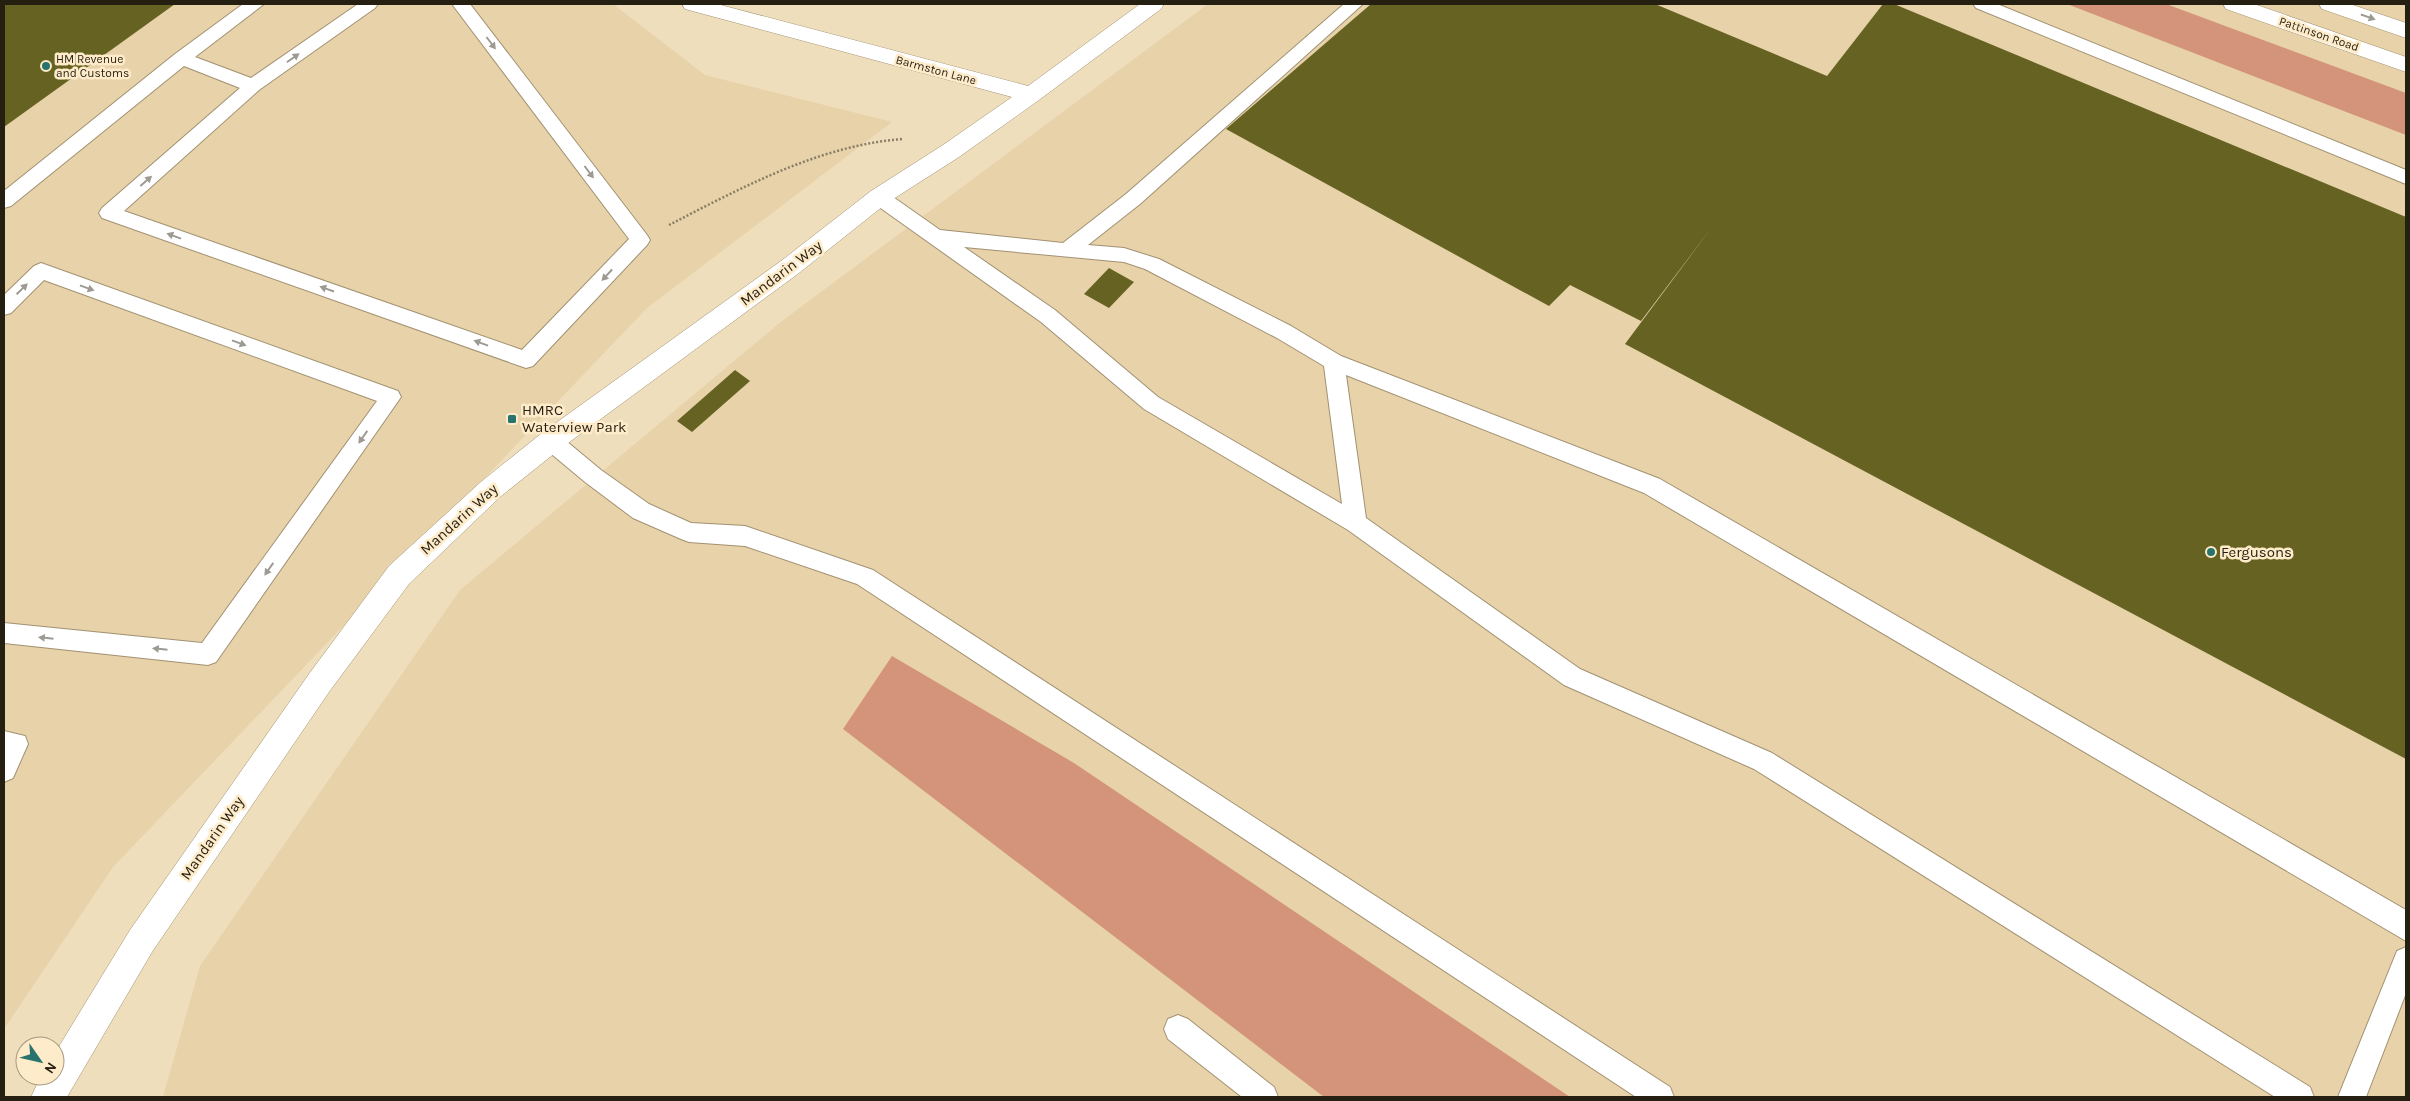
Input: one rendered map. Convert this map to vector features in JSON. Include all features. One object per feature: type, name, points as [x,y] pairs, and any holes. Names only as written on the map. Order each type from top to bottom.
[{"type":"street","name":"Barmston Lane","points":[[692,4],[1031,95]]},
{"type":"street","points":[[1031,95],[1154,4]]},
{"type":"street","name":"Pattinson Road","points":[[2233,4],[2406,65]]},
{"type":"street","points":[[2329,4],[2406,30]]},
{"type":"street","name":"Mandarin Way","points":[[48,1097],[141,941],[314,691],[399,574],[491,489],[550,441],[790,267],[879,197],[952,151],[1031,95]]},
{"type":"lane","points":[[4,201],[181,58],[227,22],[255,4]]},
{"type":"lane","points":[[369,4],[253,86],[110,213],[526,360],[640,240],[461,4]]},
{"type":"lane","points":[[1067,251],[1133,199],[1354,4]]},
{"type":"lane","points":[[1982,4],[2406,177]]},
{"type":"lane","points":[[181,58],[253,86]]},
{"type":"lane","points":[[879,197],[1048,316],[1151,403],[1356,523],[1572,677],[1763,761],[2300,1097]]},
{"type":"lane","points":[[938,237],[1067,251],[1124,255],[1152,264],[1284,332],[1334,362],[1652,486],[2385,913],[2406,928]]},
{"type":"lane","points":[[4,307],[41,271],[391,397],[208,654],[4,633]]},
{"type":"lane","points":[[1334,362],[1356,523]]},
{"type":"lane","points":[[550,441],[593,476],[641,511],[688,532],[745,536],[865,577],[1660,1097]]},
{"type":"lane","points":[[4,742],[16,744],[4,770]]},
{"type":"lane","points":[[2352,1097],[2406,960]]},
{"type":"lane","points":[[1178,1029],[1264,1097]]},
{"type":"path","points":[[640,240],[757,181],[828,154],[887,140],[918,139],[952,151]]},
{"type":"shaded area","points":[[4,4],[613,4],[705,75],[892,122],[647,308],[113,867],[4,1029]]},
{"type":"shaded area","points":[[1208,4],[2406,4],[2406,1097],[163,1097],[200,966],[460,590],[782,321]]},
{"type":"shaded area","points":[[2067,4],[2166,4],[2406,93],[2406,135]]},
{"type":"shaded area","points":[[892,656],[1074,763],[1570,1097],[1324,1097],[843,729]]},
{"type":"building","name":"HM Revenue and Customs","points":[[4,4],[175,4],[4,127]]},
{"type":"building","name":"Fergusons","points":[[1371,4],[1655,4],[1827,76],[1883,4],[1894,4],[2406,217],[2406,759],[1625,344],[1712,227],[1641,321],[1570,285],[1549,306],[1226,129]]},
{"type":"building","points":[[1109,268],[1134,282],[1109,308],[1084,294]]},
{"type":"building","points":[[735,370],[750,381],[692,432],[677,421]]},
{"type":"place","name":"HM Revenue and Customs","points":[[46,66]]},
{"type":"place","name":"HMRC Waterview Park","points":[[512,419]]},
{"type":"place","name":"Fergusons","points":[[2211,552]]}]
